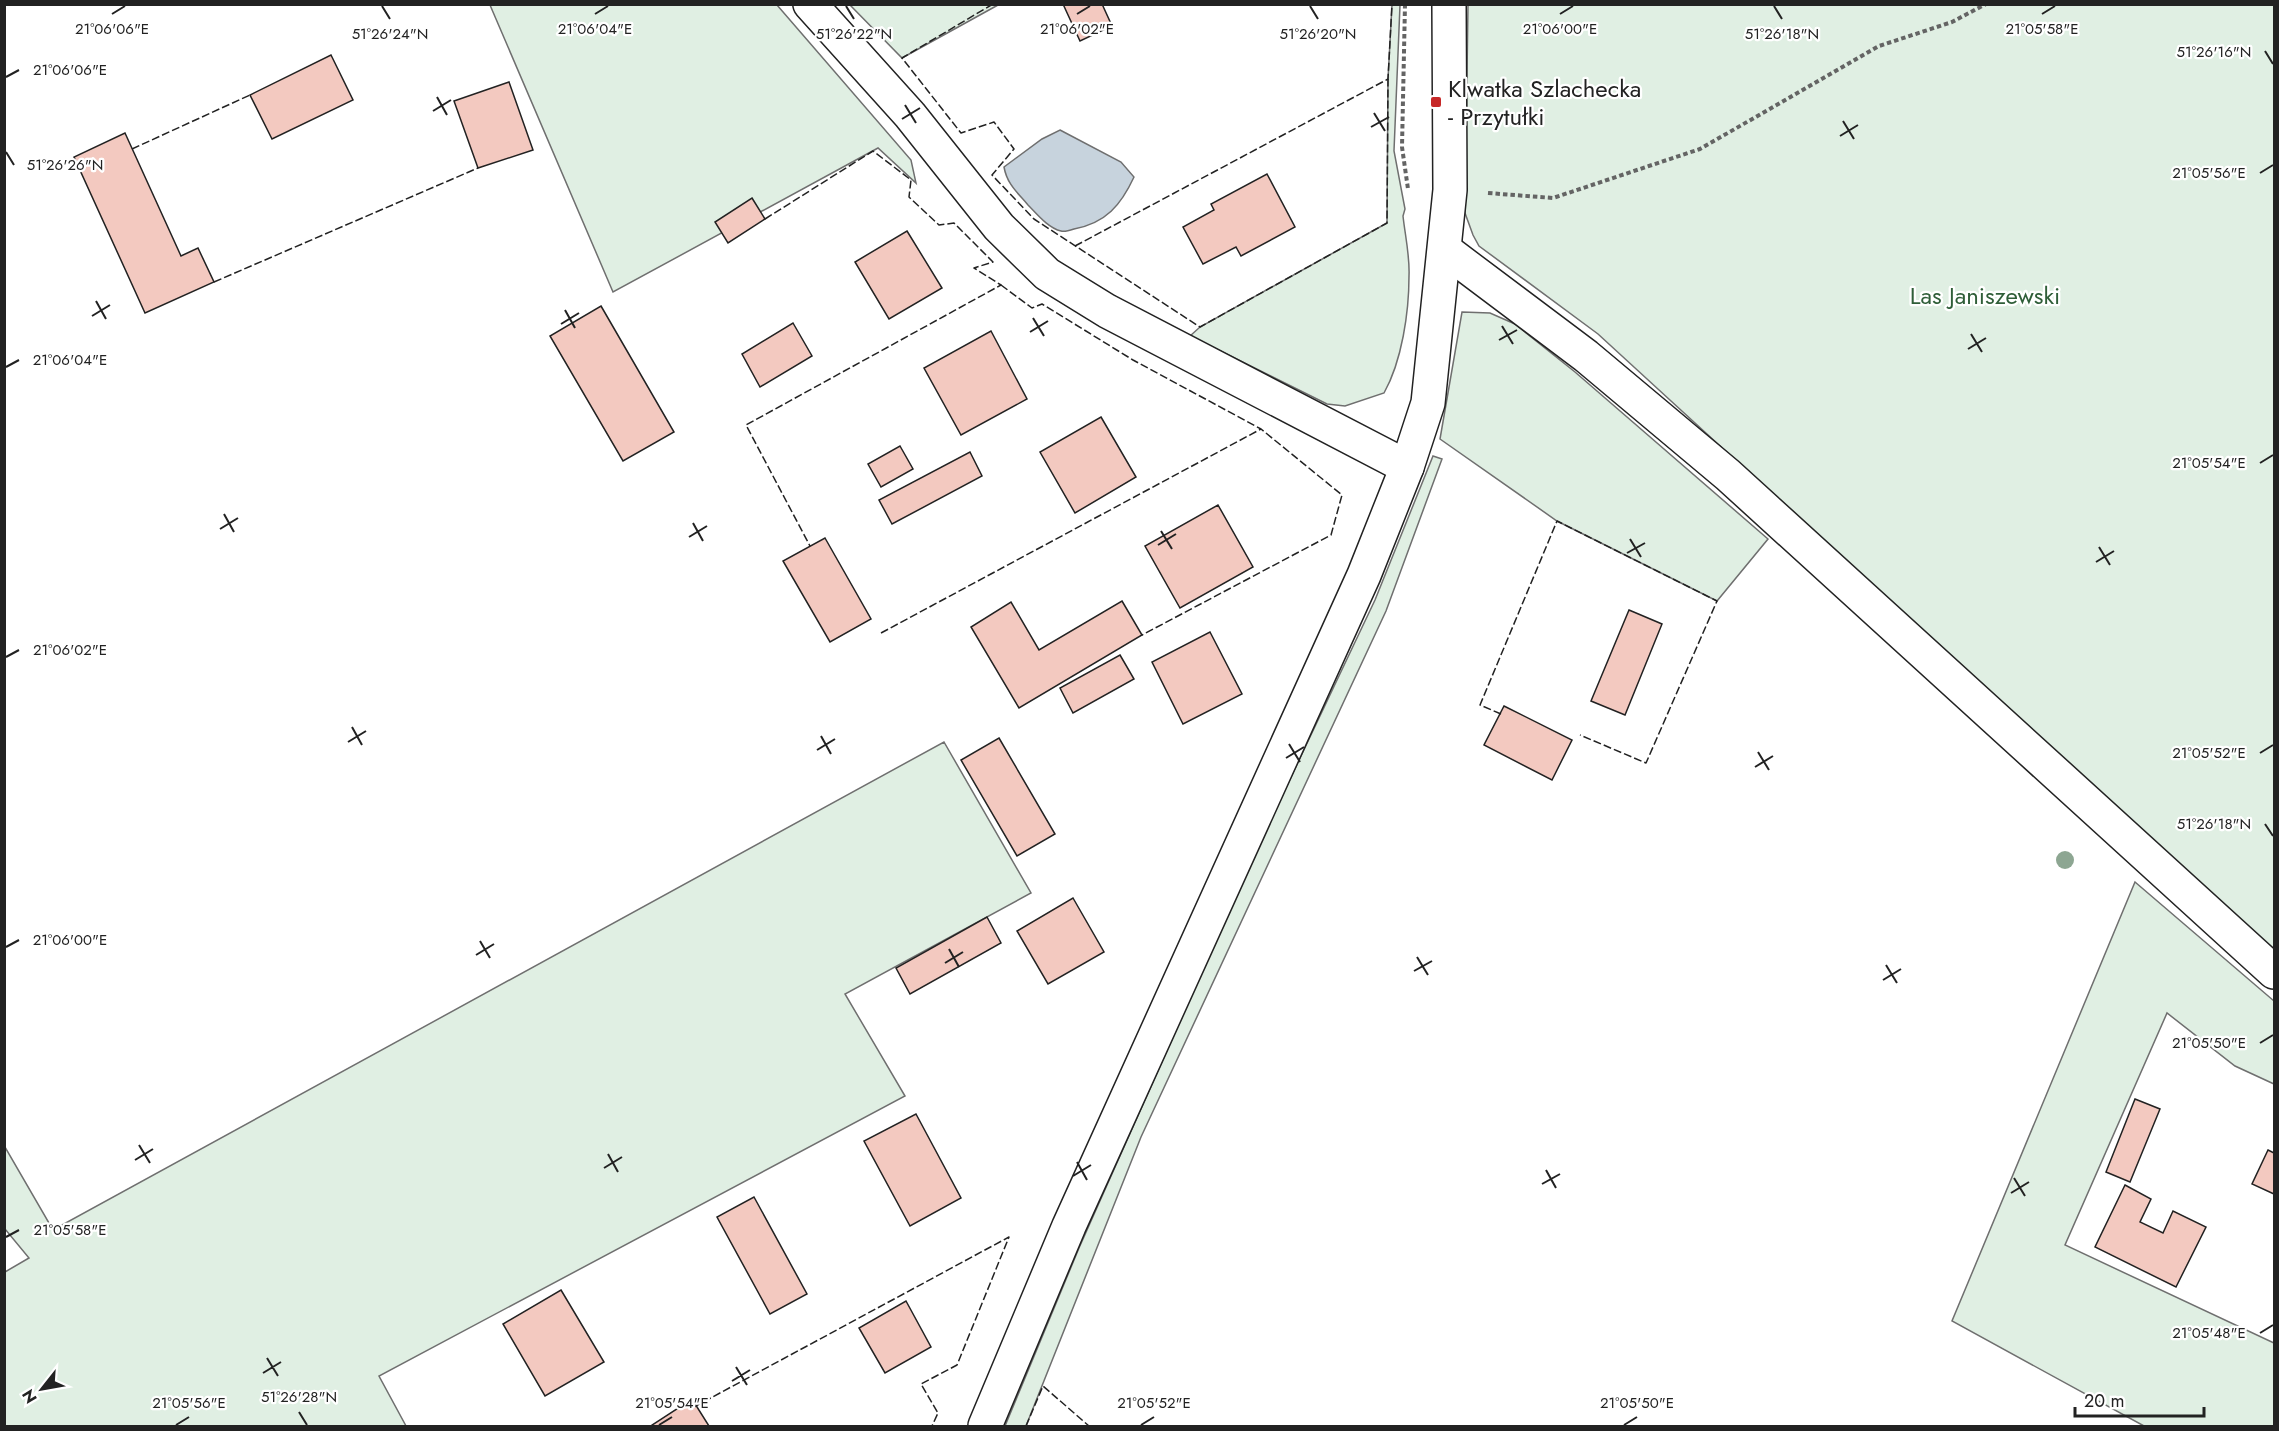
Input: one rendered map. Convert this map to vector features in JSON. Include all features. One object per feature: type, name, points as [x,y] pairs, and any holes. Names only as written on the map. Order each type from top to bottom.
[{"type":"street","points":[[810,4],[910,115],[999,227],[1047,274],[1107,311],[1407,467]]},
{"type":"street","points":[[985,1426],[1069,1226],[1360,586],[1407,467],[1428,403],[1450,190],[1449,4]]},
{"type":"street","points":[[1445,250],[1586,356],[1728,475],[2274,972]]},
{"type":"path","points":[[1450,190],[1553,198],[1689,153],[1700,149],[1879,46],[1952,22],[1986,4]]},
{"type":"green space","points":[[490,5],[777,5],[911,160],[916,183],[878,148],[613,292]]},
{"type":"green space","points":[[850,5],[998,5],[902,58]]},
{"type":"green space","points":[[1392,5],[1400,5],[1394,151],[1405,209],[1403,216],[1409,261],[1406,320],[1396,366],[1384,393],[1345,406],[1327,404],[1190,336],[1200,327],[1387,223],[1388,79]]},
{"type":"green space","name":"Las Janiszewski","points":[[1468,5],[2274,5],[2274,954],[1598,334],[1479,246],[1465,213]]},
{"type":"green space","points":[[1462,312],[1490,313],[1515,324],[1575,372],[1768,539],[1717,601],[1557,521],[1440,439]]},
{"type":"green space","points":[[1433,456],[1442,459],[1386,611],[1141,1137],[1026,1426],[1005,1426],[1079,1248],[1253,857],[1375,600]]},
{"type":"green space","points":[[944,742],[1031,893],[845,994],[905,1096],[379,1376],[406,1426],[5,1426],[5,1272],[29,1258],[5,1229],[5,1147],[53,1230]]},
{"type":"green space","points":[[2135,882],[2274,1001],[2274,1084],[2235,1066],[2167,1013],[2065,1245],[2274,1343],[2274,1426],[2144,1426],[1952,1321]]},
{"type":"shaded area","points":[[1060,130],[1121,162],[1134,177],[1118,204],[1104,217],[1085,226],[1064,231],[1047,224],[1028,205],[1010,183],[1004,167],[1042,139]]},
{"type":"building","points":[[1063,4],[1102,4],[1112,26],[1080,41]]},
{"type":"building","points":[[331,55],[353,100],[272,139],[250,95]]},
{"type":"building","points":[[509,82],[533,150],[478,168],[454,101]]},
{"type":"building","points":[[125,133],[181,256],[198,248],[214,282],[145,313],[74,157]]},
{"type":"building","points":[[1267,174],[1295,227],[1241,256],[1236,247],[1203,264],[1183,227],[1214,210],[1211,204]]},
{"type":"building","points":[[752,198],[765,219],[728,243],[715,222]]},
{"type":"building","points":[[907,231],[942,288],[889,319],[855,262]]},
{"type":"building","points":[[601,306],[674,432],[623,461],[550,336]]},
{"type":"building","points":[[793,323],[812,356],[760,387],[742,354]]},
{"type":"building","points":[[991,331],[1027,399],[961,435],[924,368]]},
{"type":"building","points":[[1101,417],[1136,477],[1075,513],[1040,452]]},
{"type":"building","points":[[900,446],[913,469],[881,487],[868,464]]},
{"type":"building","points":[[970,452],[982,476],[892,524],[879,500]]},
{"type":"building","points":[[1218,505],[1253,567],[1180,608],[1145,546]]},
{"type":"building","points":[[825,538],[871,619],[830,642],[783,561]]},
{"type":"building","points":[[1122,601],[1142,635],[1019,708],[971,627],[1011,602],[1039,650]]},
{"type":"building","points":[[1629,610],[1662,624],[1625,715],[1591,701]]},
{"type":"building","points":[[1210,632],[1242,694],[1183,724],[1152,662]]},
{"type":"building","points":[[1120,655],[1134,679],[1073,713],[1060,688]]},
{"type":"building","points":[[1504,706],[1572,740],[1552,780],[1484,745]]},
{"type":"building","points":[[999,738],[1055,834],[1017,856],[961,760]]},
{"type":"building","points":[[1073,898],[1104,952],[1048,984],[1017,931]]},
{"type":"building","points":[[987,917],[1001,943],[910,994],[896,968]]},
{"type":"building","points":[[2135,1099],[2160,1109],[2130,1182],[2106,1172]]},
{"type":"building","points":[[916,1114],[961,1198],[910,1226],[864,1141]]},
{"type":"building","points":[[2268,1150],[2274,1153],[2274,1194],[2252,1184]]},
{"type":"building","points":[[2125,1185],[2151,1199],[2140,1222],[2163,1233],[2173,1211],[2206,1227],[2176,1287],[2095,1247]]},
{"type":"building","points":[[754,1197],[807,1294],[770,1314],[717,1217]]},
{"type":"building","points":[[561,1290],[604,1362],[545,1396],[503,1324]]},
{"type":"building","points":[[906,1301],[931,1347],[885,1373],[859,1328]]},
{"type":"building","points":[[692,1399],[709,1426],[652,1425]]},
{"type":"fence","points":[[993,4],[902,58],[961,133],[994,122],[1014,149],[992,175],[1034,219],[1200,327],[1387,223],[1388,79]]},
{"type":"fence","points":[[1075,246],[1388,79],[1392,4]]},
{"type":"fence","points":[[132,149],[250,95]]},
{"type":"fence","points":[[765,219],[873,151],[911,180],[909,197],[939,225],[954,223],[993,262],[974,268],[1001,285],[746,425],[810,546]]},
{"type":"fence","points":[[214,282],[478,168]]},
{"type":"fence","points":[[1001,285],[1032,308],[1042,304],[1133,360],[1261,429],[1342,495],[1331,535],[1142,635]]},
{"type":"fence","points":[[881,633],[1261,429]]},
{"type":"fence","points":[[1501,714],[1480,705],[1557,521],[1717,601],[1646,763],[1580,735]]},
{"type":"fence","points":[[694,1407],[1009,1237],[957,1365],[921,1384],[938,1413],[932,1426]]},
{"type":"fence","points":[[1026,1426],[1043,1386],[1089,1426]]},
{"type":"place","name":"Klwatka Szlachecka - Przytułki","points":[[1436,102]]}]
